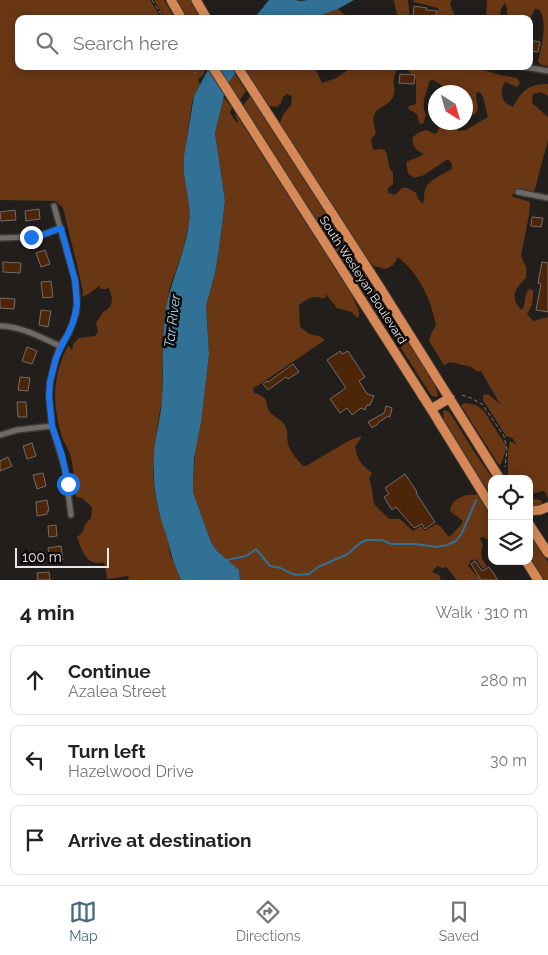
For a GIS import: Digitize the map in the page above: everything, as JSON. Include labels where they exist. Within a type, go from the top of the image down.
[{"type":"highway","points":[[171,0],[180,15]]},
{"type":"highway","points":[[196,0],[205,15]]},
{"type":"highway","name":"South Wesleyan Boulevard","points":[[215,70],[488,502]]},
{"type":"highway","name":"South Wesleyan Boulevard","points":[[239,70],[498,475]]},
{"type":"highway","points":[[431,410],[450,398]]},
{"type":"highway","points":[[533,511],[548,507]]},
{"type":"highway","points":[[533,530],[548,553]]},
{"type":"highway","points":[[528,565],[536,578]]},
{"type":"street","points":[[533,68],[548,71]]},
{"type":"street","points":[[518,192],[548,198]]},
{"type":"street","points":[[54,206],[75,280],[77,305],[73,323],[60,346],[50,382],[52,426],[65,469],[71,515]]},
{"type":"street","points":[[0,238],[31,237],[61,228]]},
{"type":"street","points":[[0,326],[27,332],[60,346]]},
{"type":"street","points":[[0,435],[17,430],[52,426]]},
{"type":"path","points":[[152,0],[161,15]]},
{"type":"path","points":[[194,70],[195,74]]},
{"type":"path","points":[[462,394],[482,404],[504,436],[507,450],[505,466]]},
{"type":"shaded area","points":[[0,0],[150,0],[159,15],[15,15],[15,70],[205,70],[198,79],[200,85],[192,102],[183,165],[189,199],[189,224],[183,250],[170,287],[165,315],[162,400],[153,472],[155,495],[168,540],[170,554],[181,580],[129,580],[128,576],[107,579],[104,562],[93,562],[83,552],[77,537],[83,532],[85,524],[91,518],[92,507],[82,498],[76,497],[71,459],[62,437],[56,413],[56,379],[68,346],[72,350],[73,344],[79,338],[95,336],[98,332],[96,323],[103,312],[111,305],[112,298],[109,288],[101,289],[99,286],[82,297],[83,292],[63,208],[56,201],[0,200]]},
{"type":"shaded area","points":[[154,0],[164,0],[173,15],[163,15]]},
{"type":"shaded area","points":[[176,0],[191,0],[199,15],[185,15]]},
{"type":"shaded area","points":[[392,0],[408,0],[410,15],[397,15],[394,1]]},
{"type":"shaded area","points":[[413,0],[452,0],[450,4],[454,15],[437,15],[438,8],[414,2]]},
{"type":"shaded area","points":[[487,0],[548,0],[548,66],[538,62],[544,29],[540,10],[535,9],[532,15],[507,15],[505,3],[501,9],[500,15],[486,15]]},
{"type":"shaded area","points":[[338,9],[345,15],[322,15]]},
{"type":"shaded area","points":[[245,70],[316,70],[322,83],[336,78],[348,70],[396,70],[394,78],[394,94],[391,100],[379,109],[374,116],[376,133],[371,140],[373,150],[385,150],[393,173],[393,184],[388,188],[388,193],[395,195],[402,188],[408,188],[416,193],[418,199],[423,204],[425,192],[430,182],[452,169],[452,164],[448,159],[424,175],[414,178],[408,173],[406,162],[424,154],[415,148],[413,137],[426,130],[436,134],[438,130],[473,130],[473,126],[488,117],[481,93],[477,92],[478,109],[473,114],[473,85],[441,85],[432,79],[428,85],[424,103],[426,115],[423,124],[419,123],[417,114],[408,109],[409,106],[416,104],[416,79],[409,70],[484,70],[517,78],[520,83],[517,87],[505,82],[502,90],[502,97],[506,103],[513,107],[527,89],[536,85],[548,84],[548,96],[541,92],[533,94],[532,103],[548,117],[548,140],[536,185],[534,191],[518,190],[511,196],[530,202],[521,256],[526,267],[526,278],[516,289],[516,301],[522,310],[527,292],[529,289],[533,290],[532,305],[527,314],[533,321],[548,317],[548,499],[543,491],[533,494],[533,475],[508,475],[510,441],[517,445],[512,438],[506,436],[483,400],[483,395],[488,394],[500,404],[481,371],[478,372],[471,367],[450,362],[444,365],[429,341],[436,325],[431,306],[418,279],[398,257],[393,265],[386,269],[374,266],[366,258],[326,194],[279,125],[283,115],[291,105],[292,96],[287,94],[277,107],[269,106]]},
{"type":"shaded area","points":[[235,74],[246,91],[239,101],[228,84]]},
{"type":"shaded area","points":[[250,96],[434,380],[438,396],[431,395],[351,276],[243,106]]},
{"type":"shaded area","points":[[223,97],[232,107],[230,113],[237,123],[236,114],[352,295],[359,313],[357,318],[352,312],[337,308],[326,294],[326,297],[312,298],[301,303],[299,305],[300,327],[309,334],[319,336],[325,340],[253,388],[254,393],[263,397],[270,411],[286,427],[289,447],[293,455],[303,466],[350,440],[362,436],[355,446],[360,461],[372,473],[369,479],[374,504],[389,519],[400,519],[413,531],[421,526],[425,531],[436,524],[449,537],[463,521],[450,511],[455,501],[471,494],[478,495],[488,512],[488,540],[484,537],[480,538],[483,545],[483,561],[487,566],[483,569],[476,559],[473,561],[472,559],[468,566],[481,580],[457,580],[446,567],[437,566],[432,572],[439,575],[441,580],[240,580],[239,570],[217,551],[211,542],[193,492],[193,480],[195,452],[209,354],[206,306],[215,273],[225,201],[215,133]]},
{"type":"shaded area","points":[[462,404],[476,405],[484,411],[506,446],[501,464],[499,465],[462,407]]},
{"type":"shaded area","points":[[446,410],[450,413],[490,475],[488,475],[488,491],[444,422],[443,411]]},
{"type":"shaded area","points":[[533,499],[541,500],[542,503],[533,509]]},
{"type":"shaded area","points":[[533,538],[548,562],[548,580],[544,580],[533,562]]},
{"type":"water","points":[[269,0],[354,0],[322,15],[257,15]]},
{"type":"water","name":"Tar River","points":[[208,70],[237,70],[225,91],[215,133],[225,201],[215,273],[206,306],[209,354],[201,422],[194,458],[193,492],[211,542],[217,551],[239,570],[240,580],[181,580],[173,561],[160,515],[154,476],[155,448],[162,399],[165,315],[187,235],[190,214],[183,165],[194,96]]},
{"type":"building","points":[[414,6],[437,11],[436,15],[413,15]]},
{"type":"building","points":[[533,41],[540,42],[538,52],[533,51]]},
{"type":"building","points":[[400,74],[415,75],[414,84],[399,83]]},
{"type":"building","points":[[39,209],[40,219],[26,221],[25,211]]},
{"type":"building","points":[[15,210],[16,220],[1,221],[0,212]]},
{"type":"building","points":[[532,217],[543,218],[541,227],[531,226]]},
{"type":"building","points":[[45,250],[50,264],[41,267],[36,253]]},
{"type":"building","points":[[3,262],[21,263],[20,273],[3,272]]},
{"type":"building","points":[[542,262],[548,263],[548,312],[536,310],[541,284],[538,283]]},
{"type":"building","points":[[51,281],[53,297],[43,298],[41,282]]},
{"type":"building","points":[[0,298],[15,299],[14,309],[0,308]]},
{"type":"building","points":[[41,310],[51,311],[48,327],[39,325]]},
{"type":"building","points":[[27,347],[37,351],[32,364],[22,361]]},
{"type":"building","points":[[340,351],[342,354],[348,351],[365,377],[359,381],[367,394],[374,396],[370,405],[367,405],[365,410],[361,408],[352,415],[347,408],[340,413],[330,399],[346,388],[327,360]]},
{"type":"building","points":[[293,364],[299,372],[288,379],[286,377],[268,390],[263,384]]},
{"type":"building","points":[[20,377],[30,378],[28,391],[18,390]]},
{"type":"building","points":[[17,402],[26,402],[27,417],[18,417]]},
{"type":"building","points":[[386,406],[392,408],[390,417],[388,416],[372,428],[368,422],[384,413]]},
{"type":"building","points":[[32,443],[36,456],[27,459],[23,446]]},
{"type":"building","points":[[8,457],[12,466],[0,471],[0,461]]},
{"type":"building","points":[[43,473],[46,486],[37,489],[33,475]]},
{"type":"building","points":[[405,474],[435,522],[425,529],[422,524],[414,528],[396,507],[392,510],[384,497],[389,494],[385,488]]},
{"type":"building","points":[[47,500],[49,511],[47,511],[47,514],[37,516],[36,502]]},
{"type":"building","points":[[56,525],[57,536],[49,537],[48,526]]},
{"type":"building","points":[[61,546],[63,560],[50,562],[48,548]]},
{"type":"building","points":[[475,561],[482,571],[489,567],[498,580],[481,580],[471,564]]},
{"type":"building","points":[[49,572],[50,580],[38,580],[37,573]]},
{"type":"waterway","points":[[227,560],[246,556],[256,549],[270,566],[281,568],[296,575],[309,574],[318,567],[348,554],[366,540],[382,540],[391,544],[415,544],[437,547],[447,545],[456,541],[462,533],[476,500]]},
{"type":"route","points":[[31,237],[61,228],[75,280],[76,313],[69,333],[60,346],[52,370],[49,396],[52,426],[62,455],[68,484]]}]
